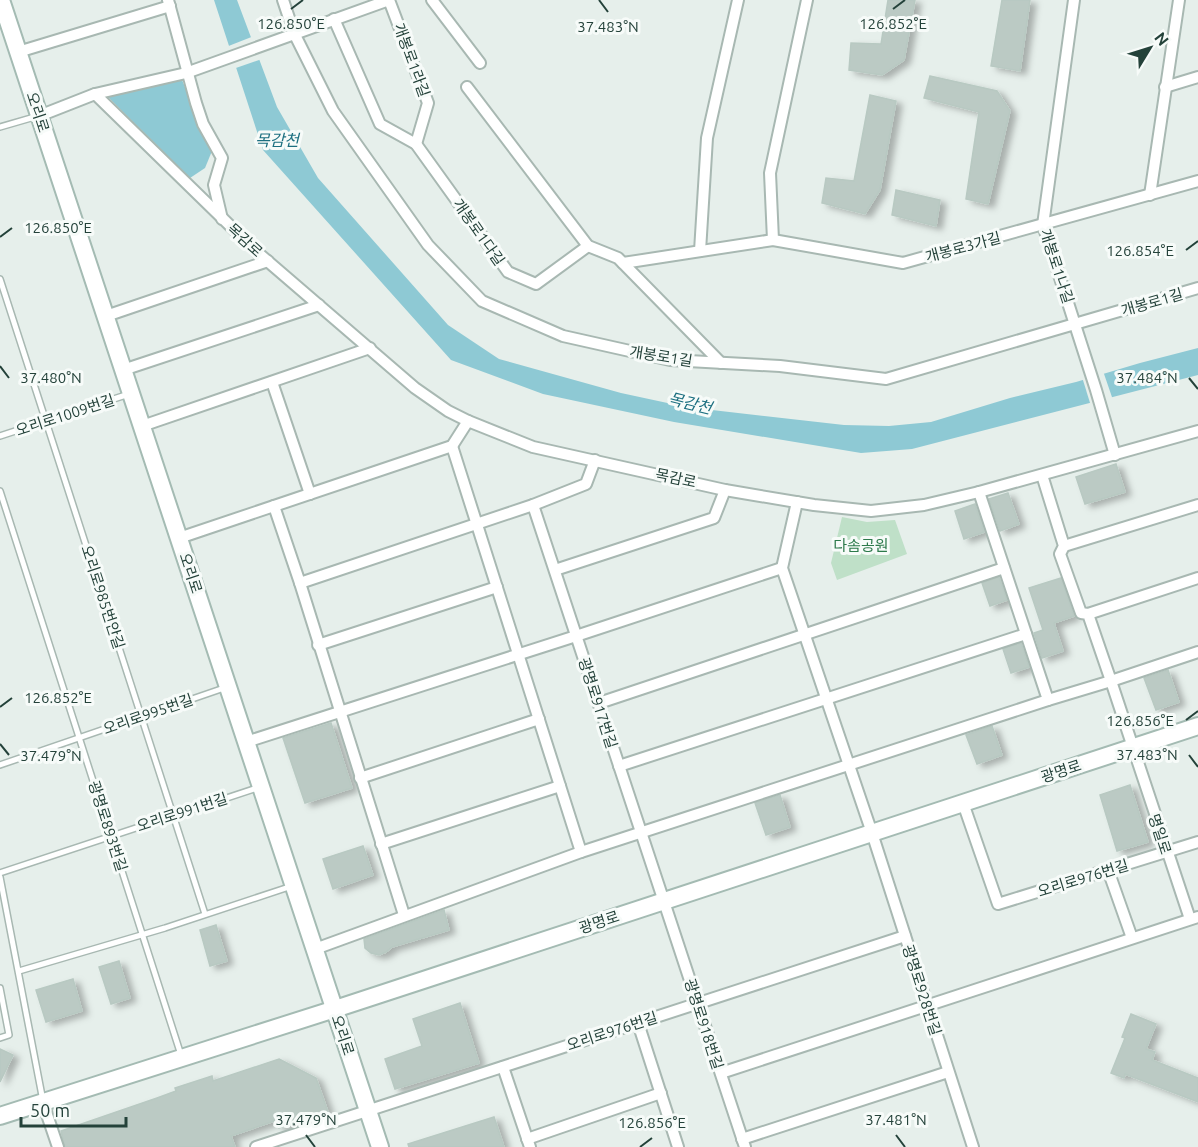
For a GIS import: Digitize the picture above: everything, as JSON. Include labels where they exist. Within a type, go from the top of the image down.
[{"type":"main road","name":"오리로","points":[[1,0],[380,1147]]},
{"type":"main road","name":"광명로","points":[[0,1116],[335,1010],[1198,726]]},
{"type":"street","name":"개봉로1길","points":[[283,0],[291,34],[333,111],[428,245],[482,301],[563,336],[670,360],[780,366],[886,380],[1198,288]]},
{"type":"street","name":"개봉로1라길","points":[[95,94],[191,71],[389,0],[428,103],[416,144]]},
{"type":"street","points":[[432,0],[480,63]]},
{"type":"street","points":[[700,251],[707,138],[738,0]]},
{"type":"street","points":[[772,240],[770,173],[807,0]]},
{"type":"street","name":"개봉로1나길","points":[[1074,0],[1042,225],[1076,323],[1115,455]]},
{"type":"street","points":[[1150,195],[1179,0]]},
{"type":"street","points":[[18,52],[169,3]]},
{"type":"street","name":"목감로","points":[[169,3],[191,71],[203,124],[222,158],[214,185],[222,219]]},
{"type":"street","points":[[334,19],[380,124],[416,144]]},
{"type":"street","points":[[1166,87],[1198,77]]},
{"type":"street","points":[[467,87],[588,246],[618,258],[721,363]]},
{"type":"street","points":[[39,116],[95,94]]},
{"type":"street","name":"목감로","points":[[95,94],[222,219],[415,388],[448,411],[533,447],[725,490],[871,511],[924,505],[979,492],[1198,431]]},
{"type":"street","name":"개봉로1다길","points":[[416,144],[508,272],[536,284],[588,246]]},
{"type":"street","name":"개봉로3가길","points":[[623,263],[772,240],[903,263],[1198,182]]},
{"type":"street","points":[[106,316],[268,261]]},
{"type":"street","points":[[123,370],[319,304]]},
{"type":"street","points":[[142,426],[370,348]]},
{"type":"street","points":[[272,382],[309,494]]},
{"type":"street","points":[[179,538],[452,446],[468,421]]},
{"type":"street","points":[[452,446],[581,852]]},
{"type":"street","points":[[300,583],[533,505],[586,484],[595,460]]},
{"type":"street","points":[[1042,475],[1064,546],[1198,505]]},
{"type":"street","points":[[555,570],[714,518],[725,490]]},
{"type":"street","points":[[979,492],[1048,700]]},
{"type":"street","points":[[246,741],[782,568],[797,502]]},
{"type":"street","name":"광명로917번길","points":[[533,505],[664,901]]},
{"type":"street","points":[[274,506],[404,915]]},
{"type":"street","name":"명일로","points":[[1064,546],[1060,554],[1081,613],[1088,614],[1166,852],[1194,918]]},
{"type":"street","name":"광명로928번길","points":[[782,568],[872,833],[972,1147]]},
{"type":"street","points":[[598,703],[1004,568]]},
{"type":"street","points":[[1088,614],[1198,578]]},
{"type":"street","points":[[318,645],[497,587]]},
{"type":"street","points":[[619,766],[1026,634]]},
{"type":"street","points":[[315,949],[581,852],[1198,652]]},
{"type":"street","points":[[360,778],[539,718]]},
{"type":"street","points":[[381,844],[560,786]]},
{"type":"street","name":"오리로976번길","points":[[963,803],[998,904],[1198,842]]},
{"type":"street","points":[[1108,870],[1132,938]]},
{"type":"street","name":"광명로918번길","points":[[664,901],[743,1143]]},
{"type":"street","points":[[721,1073],[1194,918]]},
{"type":"street","name":"오리로976번길","points":[[256,1147],[278,1144],[368,1110],[905,936]]},
{"type":"street","points":[[638,1023],[678,1147]]},
{"type":"street","points":[[503,1067],[528,1143],[661,1093]]},
{"type":"street","points":[[743,1143],[759,1134],[948,1072]]},
{"type":"street","points":[[43,1103],[58,1147]]},
{"type":"lane","points":[[0,127],[39,116]]},
{"type":"lane","name":"오리로985번안길","points":[[0,279],[205,914]]},
{"type":"lane","name":"오리로1009번길","points":[[0,436],[131,393]]},
{"type":"lane","name":"광명로893번길","points":[[0,491],[182,1058]]},
{"type":"lane","name":"오리로995번길","points":[[0,765],[228,687]]},
{"type":"lane","name":"오리로991번길","points":[[0,875],[111,835],[261,787]]},
{"type":"lane","points":[[0,875],[43,1103]]},
{"type":"lane","points":[[19,971],[294,886]]},
{"type":"lane","points":[[0,988],[9,1035],[0,1038]]},
{"type":"green space","name":"다솜공원","points":[[842,517],[867,522],[895,520],[907,554],[837,580],[831,563]]},
{"type":"water","name":"목감천","points":[[214,0],[237,0],[277,107],[318,178],[448,325],[499,359],[621,393],[686,407],[844,425],[889,426],[931,422],[1010,398],[1198,348],[1198,375],[912,449],[861,453],[674,422],[543,394],[451,360],[263,150]]},
{"type":"water","points":[[182,80],[212,151],[205,168],[190,178],[107,96],[162,81]]},
{"type":"pier","points":[[254,36],[262,59],[233,69],[226,47]]},
{"type":"pier","points":[[1103,371],[1113,400],[1091,406],[1082,377]]},
{"type":"building","points":[[888,0],[915,0],[904,60],[882,75],[849,70],[851,43],[881,44]]},
{"type":"building","points":[[1002,0],[1030,0],[1020,71],[991,66]]},
{"type":"building","points":[[930,76],[997,91],[1010,111],[988,204],[966,199],[979,112],[924,98]]},
{"type":"building","points":[[870,95],[896,101],[880,190],[865,214],[822,203],[826,178],[854,181]]},
{"type":"building","points":[[896,190],[940,200],[936,226],[892,215]]},
{"type":"building","points":[[1116,464],[1125,492],[1085,504],[1076,477]]},
{"type":"building","points":[[1008,493],[1019,524],[1000,531],[989,499]]},
{"type":"building","points":[[975,504],[984,532],[964,539],[955,511]]},
{"type":"building","points":[[999,577],[1007,600],[990,606],[982,583]]},
{"type":"building","points":[[1061,578],[1074,616],[1054,623],[1063,651],[1042,658],[1034,633],[1043,630],[1029,588]]},
{"type":"building","points":[[1021,643],[1029,667],[1011,673],[1003,649]]},
{"type":"building","points":[[1168,670],[1179,702],[1156,710],[1144,678]]},
{"type":"building","points":[[331,723],[352,788],[305,803],[283,738]]},
{"type":"building","points":[[992,726],[1002,755],[977,764],[966,735]]},
{"type":"building","points":[[1130,785],[1148,842],[1117,851],[1100,795]]},
{"type":"building","points":[[780,795],[790,827],[766,835],[755,803]]},
{"type":"building","points":[[363,846],[373,875],[333,889],[323,859]]},
{"type":"building","points":[[444,910],[449,930],[392,947],[379,955],[365,948],[364,939]]},
{"type":"building","points":[[216,925],[227,961],[210,966],[200,930]]},
{"type":"building","points":[[119,961],[130,998],[111,1004],[99,967]]},
{"type":"building","points":[[73,979],[82,1011],[46,1022],[36,990]]},
{"type":"building","points":[[460,1003],[479,1063],[395,1089],[385,1059],[422,1046],[413,1019]]},
{"type":"building","points":[[1131,1014],[1156,1024],[1146,1049],[1155,1052],[1152,1060],[1198,1078],[1198,1102],[1125,1074],[1124,1078],[1111,1073],[1125,1038],[1122,1037]]},
{"type":"building","points":[[0,1049],[13,1055],[0,1082]]},
{"type":"building","points":[[279,1059],[316,1078],[328,1112],[279,1128],[277,1120],[231,1136],[235,1147],[65,1147],[61,1131],[176,1091],[175,1088],[212,1076],[213,1081]]},
{"type":"building","points":[[494,1117],[504,1147],[409,1147],[408,1144]]}]
